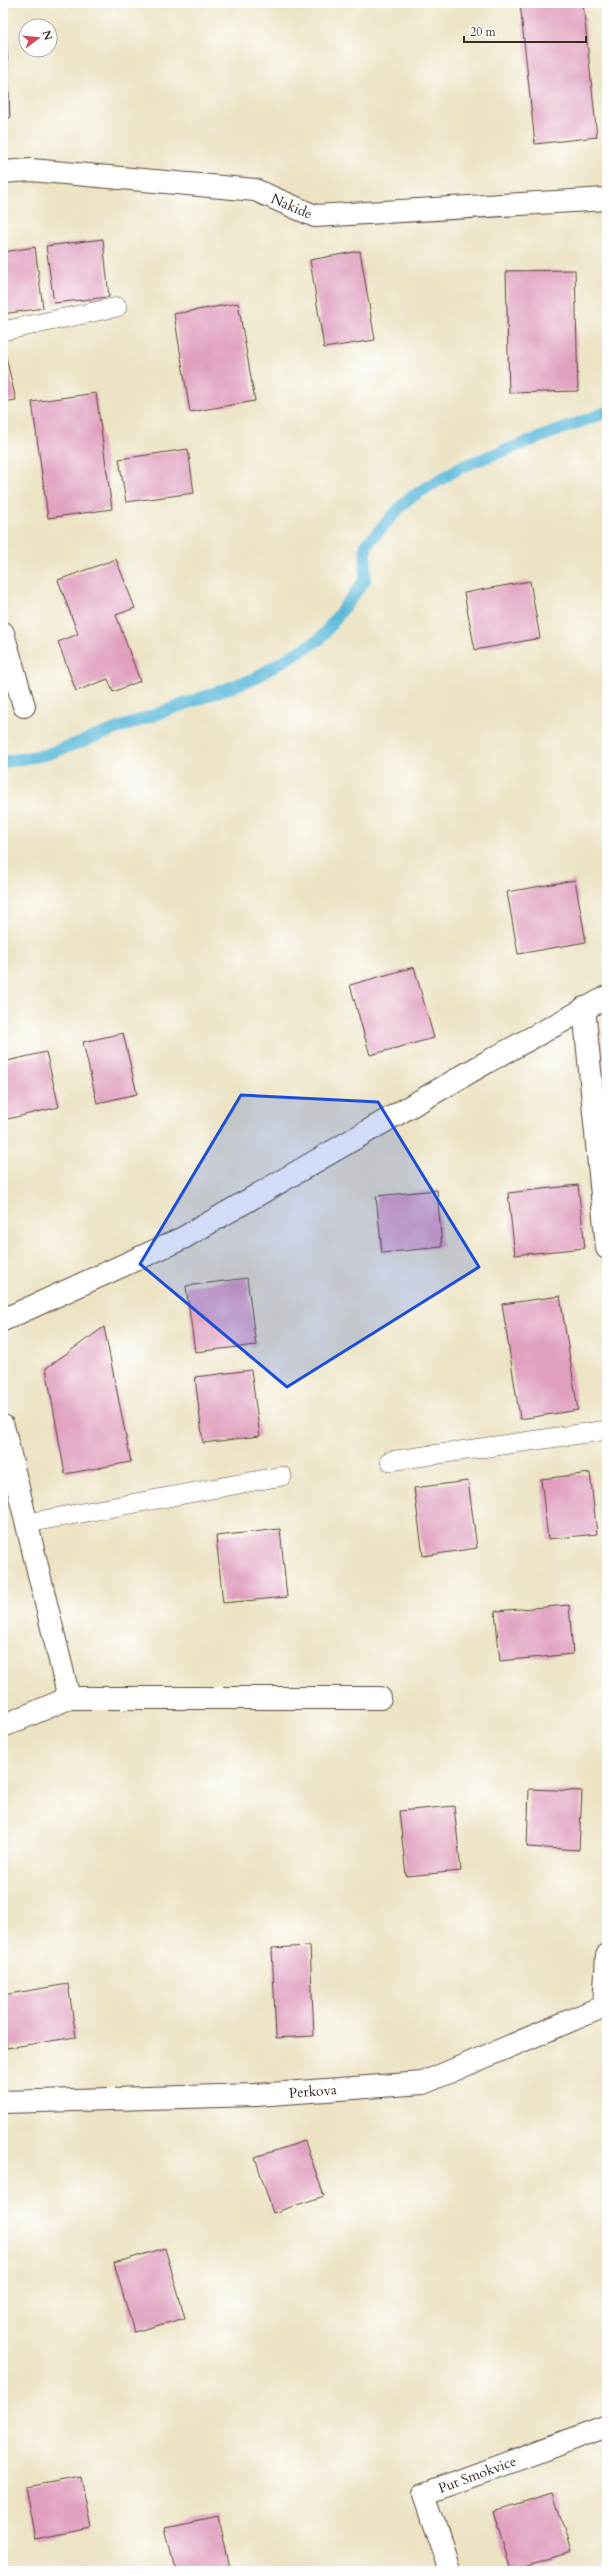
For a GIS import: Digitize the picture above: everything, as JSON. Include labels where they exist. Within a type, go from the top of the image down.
[{"type":"street","name":"Nakide","points":[[3,172],[31,170],[255,190],[315,216],[607,199]]},
{"type":"street","points":[[3,633],[24,706]]},
{"type":"street","points":[[3,1320],[183,1238],[584,1008],[607,997]]},
{"type":"street","points":[[584,1008],[607,1248]]},
{"type":"street","points":[[3,1426],[69,1698]]},
{"type":"street","points":[[3,1726],[69,1698],[380,1698]]},
{"type":"street","points":[[605,2006],[607,1955]]},
{"type":"street","name":"Perkova","points":[[3,2102],[256,2095],[423,2082],[605,2006]]},
{"type":"street","name":"Put Smokvice","points":[[450,2571],[424,2494],[607,2426]]},
{"type":"lane","points":[[3,331],[117,307]]},
{"type":"lane","points":[[390,1461],[607,1430]]},
{"type":"lane","points":[[27,1523],[282,1476]]},
{"type":"highlighted area","points":[[241,1095],[378,1102],[479,1267],[287,1387],[140,1264]]},
{"type":"building","points":[[3,3],[5,3],[10,118],[3,118]]},
{"type":"building","points":[[520,3],[583,3],[597,137],[535,144]]},
{"type":"building","points":[[103,239],[109,297],[54,303],[46,246]]},
{"type":"building","points":[[35,247],[43,308],[3,314],[3,252]]},
{"type":"building","points":[[360,251],[375,340],[324,348],[310,260]]},
{"type":"building","points":[[575,270],[578,391],[509,393],[506,271]]},
{"type":"building","points":[[238,303],[255,401],[190,412],[174,314]]},
{"type":"building","points":[[6,357],[16,400],[3,402],[3,358]]},
{"type":"building","points":[[96,393],[112,509],[48,518],[32,402]]},
{"type":"building","points":[[188,449],[194,493],[126,502],[119,459]]},
{"type":"building","points":[[116,559],[135,608],[116,615],[140,681],[113,692],[108,679],[76,691],[58,642],[78,634],[58,580]]},
{"type":"building","points":[[530,581],[540,638],[475,650],[464,593]]},
{"type":"building","points":[[575,880],[586,942],[518,954],[507,892]]},
{"type":"building","points":[[414,967],[434,1038],[370,1055],[350,985]]},
{"type":"building","points":[[123,1033],[137,1094],[97,1103],[83,1042]]},
{"type":"building","points":[[46,1052],[59,1107],[3,1120],[3,1062]]},
{"type":"building","points":[[578,1185],[585,1248],[515,1255],[508,1193]]},
{"type":"building","points":[[437,1190],[442,1247],[382,1253],[376,1196]]},
{"type":"building","points":[[247,1278],[256,1345],[195,1352],[186,1286]]},
{"type":"building","points":[[560,1296],[578,1410],[520,1419],[502,1304]]},
{"type":"building","points":[[104,1327],[131,1462],[65,1474],[46,1368]]},
{"type":"building","points":[[251,1370],[260,1436],[203,1443],[195,1377]]},
{"type":"building","points":[[590,1473],[597,1534],[548,1539],[541,1479]]},
{"type":"building","points":[[468,1481],[477,1548],[423,1556],[414,1488]]},
{"type":"building","points":[[280,1529],[287,1597],[223,1603],[216,1536]]},
{"type":"building","points":[[569,1605],[573,1654],[500,1661],[495,1611]]},
{"type":"building","points":[[529,1789],[582,1791],[579,1850],[527,1847]]},
{"type":"building","points":[[454,1806],[461,1871],[406,1876],[399,1811]]},
{"type":"building","points":[[310,1946],[314,2036],[276,2038],[272,1948]]},
{"type":"building","points":[[68,1984],[76,2037],[7,2048],[3,2025],[3,1995]]},
{"type":"building","points":[[305,2141],[324,2196],[273,2213],[255,2157]]},
{"type":"building","points":[[165,2248],[185,2318],[134,2332],[114,2263]]},
{"type":"building","points":[[81,2477],[91,2528],[35,2539],[25,2487]]},
{"type":"building","points":[[553,2493],[571,2552],[511,2570],[493,2511]]},
{"type":"building","points":[[218,2516],[229,2569],[175,2571],[165,2527]]},
{"type":"waterway","points":[[3,762],[45,755],[253,679],[320,639],[365,580],[366,545],[408,499],[461,467],[607,412]]}]
